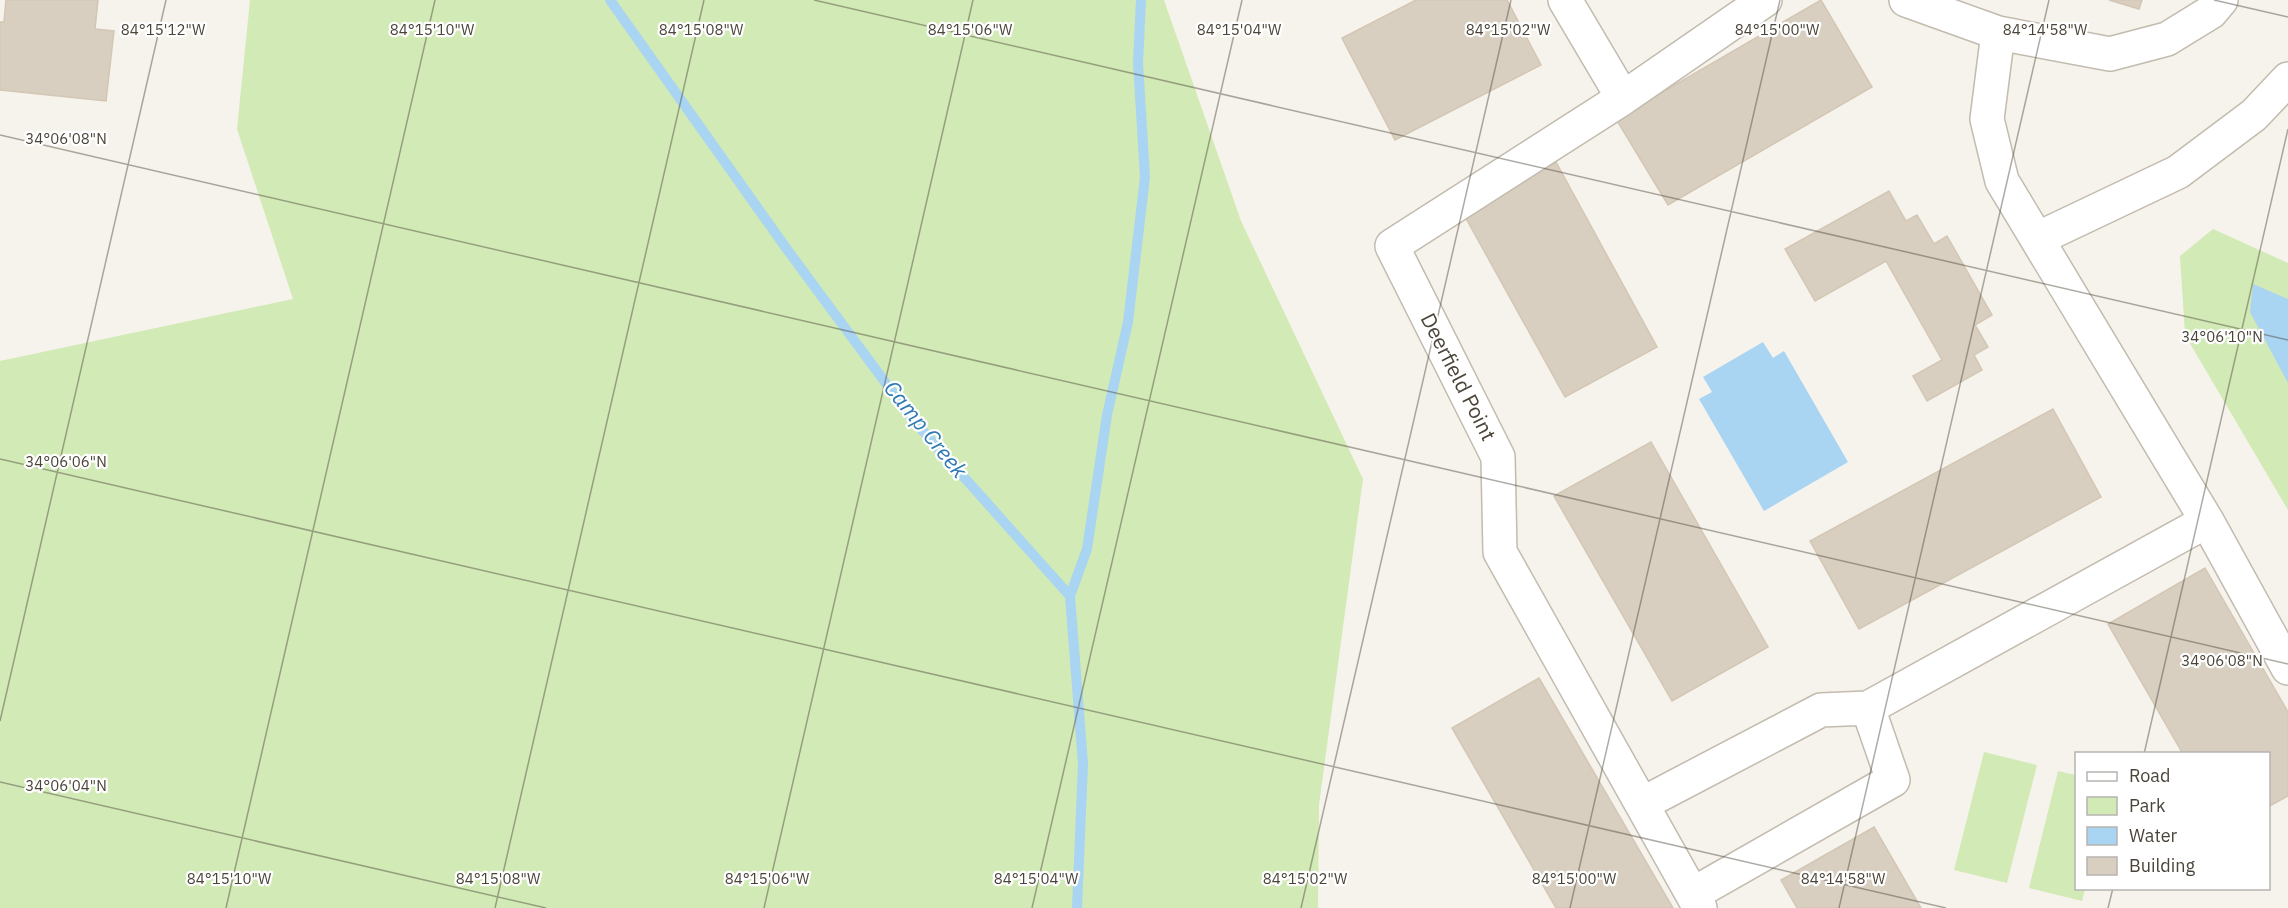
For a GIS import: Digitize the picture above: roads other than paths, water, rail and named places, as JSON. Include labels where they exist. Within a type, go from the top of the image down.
[{"type":"street","points":[[1565,0],[1623,98]]},
{"type":"street","name":"Deerfield Point","points":[[1696,901],[1500,552],[1498,457],[1392,246],[1623,98],[1766,0]]},
{"type":"street","points":[[1906,0],[1998,33],[2110,54],[2167,39],[2211,12],[2221,0]]},
{"type":"street","points":[[1998,33],[1987,119],[2002,181],[2207,520],[2288,668]]},
{"type":"street","points":[[2038,238],[2178,172],[2254,115],[2288,79]]},
{"type":"street","points":[[1642,804],[1821,710],[1868,708],[2207,520]]},
{"type":"street","points":[[1696,901],[1893,780],[1868,708]]},
{"type":"water","points":[[2253,284],[2288,299],[2288,383],[2250,312]]},
{"type":"water","points":[[1763,342],[1773,358],[1784,351],[1848,462],[1764,511],[1699,399],[1712,392],[1703,377]]},
{"type":"waterway","name":"Camp Creek","points":[[610,0],[786,248],[913,420],[1070,596],[1083,764],[1077,908]]},
{"type":"waterway","points":[[1070,596],[1087,549],[1107,415],[1128,322],[1145,177],[1138,63],[1141,0]]}]
